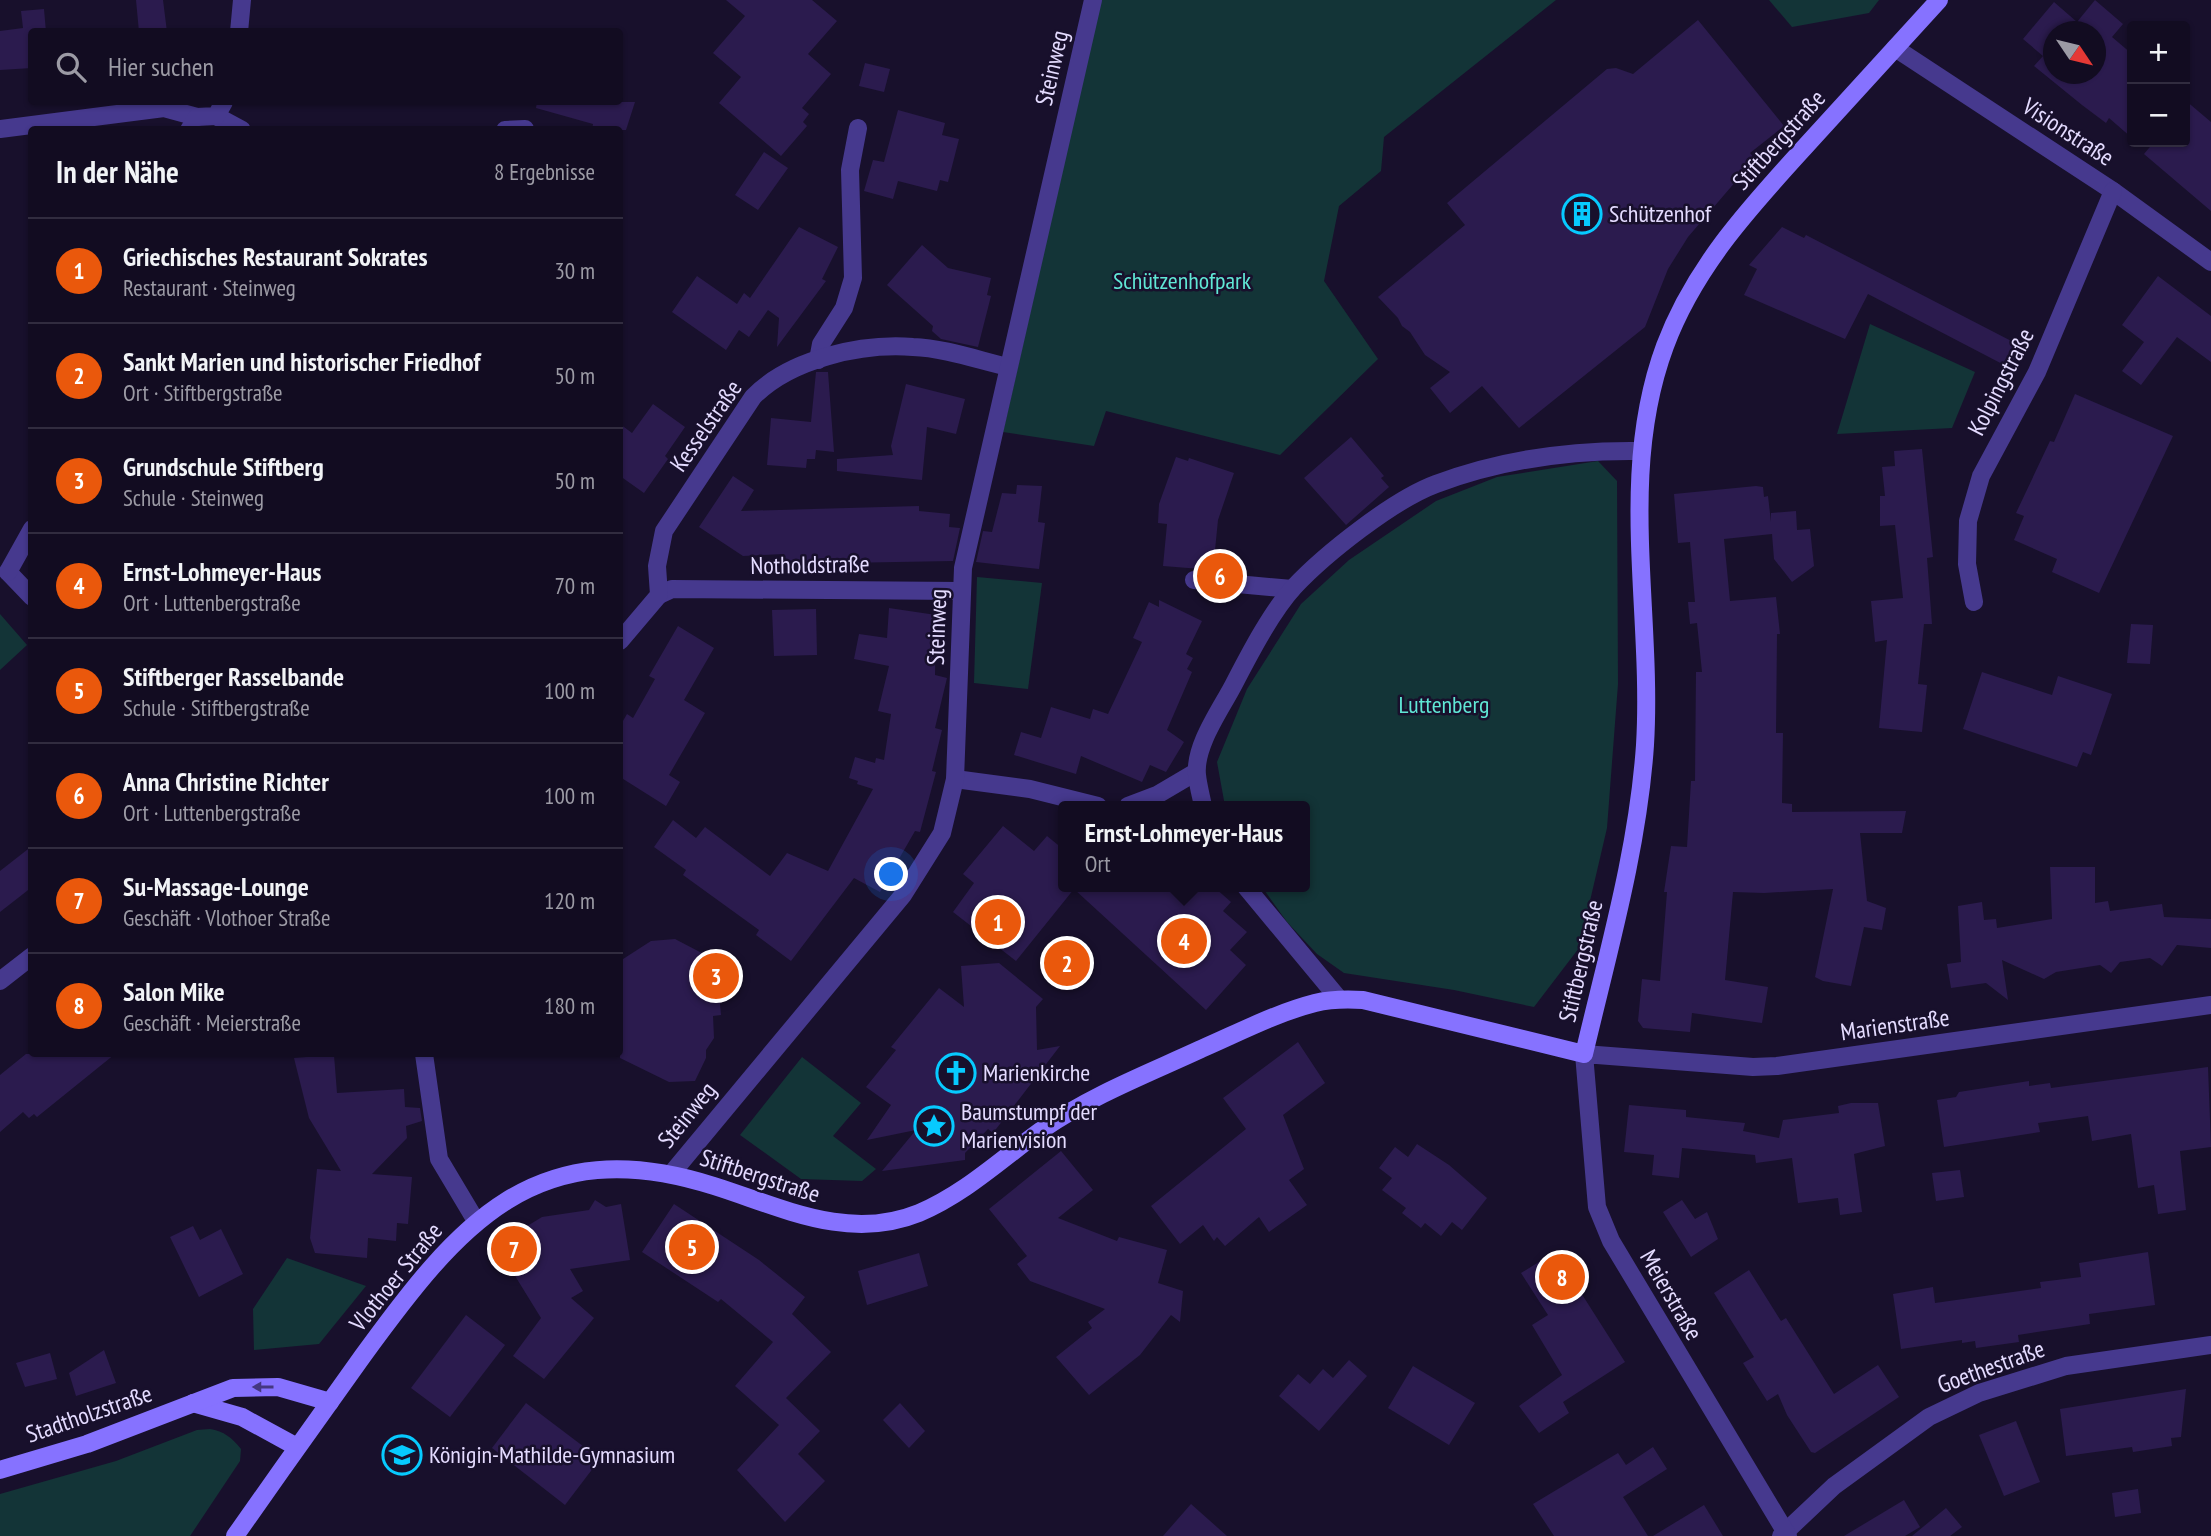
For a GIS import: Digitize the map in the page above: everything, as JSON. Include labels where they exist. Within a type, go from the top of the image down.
[{"type":"street","points":[[239,28],[242,0]]},
{"type":"street","name":"Steinweg","points":[[672,1173],[903,895],[942,833],[955,779],[963,568],[1093,0]]},
{"type":"street","name":"Stiftbergstraße","points":[[672,1173],[803,1218],[839,1224],[908,1217],[964,1190],[1043,1129],[1125,1082],[1314,1003],[1339,999],[1363,1000],[1584,1054],[1622,895],[1645,747],[1648,666],[1638,485],[1646,410],[1665,346],[1705,266],[1731,230],[1939,0]]},
{"type":"street","name":"Visionstraße","points":[[1895,48],[2113,191],[2211,262]]},
{"type":"street","points":[[0,129],[164,108],[193,123],[220,109],[239,126]]},
{"type":"street","points":[[818,360],[821,344],[844,308],[853,278],[850,170],[858,128]]},
{"type":"street","name":"Kolpingstraße","points":[[1974,602],[1967,564],[1968,521],[1981,476],[2037,372],[2113,191]]},
{"type":"street","name":"Kesselstraße","points":[[659,595],[657,566],[664,531],[753,397],[764,386],[818,360],[859,350],[914,346],[1008,367]]},
{"type":"street","points":[[1202,801],[1196,772],[1203,745],[1244,665],[1292,589],[1364,528],[1434,485],[1525,460],[1606,450],[1640,451]]},
{"type":"street","points":[[28,536],[8,572],[28,593]]},
{"type":"street","points":[[1194,580],[1292,589]]},
{"type":"street","name":"Notholdstraße","points":[[659,595],[672,589],[962,591]]},
{"type":"street","points":[[623,637],[659,595]]},
{"type":"street","points":[[1141,801],[1196,772]]},
{"type":"street","points":[[955,779],[1030,789],[1078,801]]},
{"type":"street","points":[[1250,892],[1339,999]]},
{"type":"street","points":[[0,981],[28,960]]},
{"type":"street","name":"Marienstraße","points":[[1584,1054],[1753,1067],[1777,1066],[2211,1005]]},
{"type":"street","name":"Meierstraße","points":[[1584,1054],[1597,1207],[1611,1241],[1784,1534]]},
{"type":"street","points":[[424,1057],[439,1159],[476,1221]]},
{"type":"street","name":"Vlothoer Straße","points":[[235,1536],[414,1285],[476,1221],[508,1199],[542,1183],[580,1173],[622,1167],[672,1173]]},
{"type":"street","name":"Goethestraße","points":[[1784,1534],[1834,1486],[1930,1417],[1979,1393],[2066,1366],[2211,1345]]},
{"type":"street","name":"Stadtholzstraße","points":[[0,1471],[87,1444],[233,1388],[278,1387],[330,1402]]},
{"type":"street","points":[[193,1403],[242,1417],[297,1447]]},
{"type":"green space","name":"Schützenhofpark","points":[[1101,0],[1556,0],[1384,137],[1381,171],[1339,206],[1324,281],[1378,359],[1280,455],[1106,411],[1094,446],[1003,432]]},
{"type":"green space","points":[[1769,0],[1879,0],[1869,13],[1792,27]]},
{"type":"green space","points":[[1870,324],[1975,372],[1952,428],[1837,434]]},
{"type":"green space","name":"Luttenberg","points":[[1598,461],[1617,481],[1618,684],[1607,828],[1579,948],[1534,1007],[1454,990],[1344,973],[1317,954],[1287,922],[1266,892],[1310,892],[1310,801],[1224,801],[1217,762],[1247,689],[1301,604],[1349,560],[1436,501],[1497,477]]},
{"type":"green space","points":[[977,577],[1042,583],[1028,689],[974,683]]},
{"type":"green space","points":[[0,614],[27,645],[0,670]]},
{"type":"green space","points":[[802,1057],[861,1103],[833,1136],[876,1169],[862,1181],[801,1179],[740,1135]]},
{"type":"green space","points":[[287,1258],[366,1286],[319,1344],[254,1350],[253,1309]]},
{"type":"green space","points":[[210,1429],[224,1433],[238,1445],[241,1449],[240,1461],[190,1536],[0,1536],[0,1494],[116,1461],[197,1430]]},
{"type":"building","points":[[136,0],[163,0],[166,28],[139,28]]},
{"type":"building","points":[[726,0],[812,0],[837,21],[808,54],[831,74],[802,108],[809,114],[803,122],[807,126],[781,156],[719,103],[741,77],[713,53],[745,16]]},
{"type":"building","points":[[2095,0],[2123,24],[2112,37],[2127,50],[2127,134],[2109,118],[2106,123],[2056,84],[2106,84],[2106,21],[2078,21]]},
{"type":"building","points":[[2054,2],[2076,21],[2043,21],[2043,56],[2023,39]]},
{"type":"building","points":[[44,9],[46,28],[28,28],[28,68],[0,70],[0,31],[23,28],[21,11]]},
{"type":"building","name":"Schützenhof","points":[[1698,20],[1784,126],[1750,153],[1755,159],[1688,237],[1668,269],[1645,327],[1519,428],[1482,386],[1450,413],[1430,388],[1450,372],[1425,355],[1410,332],[1378,297],[1465,225],[1447,203],[1607,69],[1616,68],[1633,74]]},
{"type":"building","points":[[2043,56],[2043,73],[2034,66]]},
{"type":"building","points":[[865,63],[890,69],[884,92],[859,86]]},
{"type":"building","points":[[623,102],[635,102],[626,130],[623,130],[623,126],[593,126],[536,108],[536,105],[623,105]]},
{"type":"building","points":[[2190,104],[2211,122],[2211,211],[2144,154],[2150,147],[2190,147]]},
{"type":"building","points":[[898,110],[945,123],[942,135],[959,139],[948,182],[940,180],[937,191],[898,181],[893,199],[864,191],[873,160],[884,162]]},
{"type":"building","points":[[764,152],[788,168],[758,210],[735,195]]},
{"type":"building","points":[[799,227],[838,247],[822,279],[826,281],[777,347],[779,318],[768,310],[749,337],[739,330],[726,350],[672,312],[697,276],[737,304],[744,293],[750,298]]},
{"type":"building","points":[[1782,227],[1804,238],[1806,235],[2021,346],[2010,368],[1868,294],[1845,339],[1744,295],[1757,269],[1749,265]]},
{"type":"building","points":[[922,245],[948,268],[991,278],[987,295],[991,296],[978,347],[941,339],[932,331],[933,326],[887,285]]},
{"type":"building","points":[[2158,276],[2211,316],[2211,362],[2177,337],[2141,385],[2122,371],[2144,342],[2122,325]]},
{"type":"building","points":[[816,372],[828,372],[834,452],[816,450],[815,459],[807,459],[806,468],[767,465],[771,418],[811,422]]},
{"type":"building","points":[[906,384],[965,399],[956,434],[927,427],[922,480],[837,471],[837,459],[893,455],[891,446]]},
{"type":"building","points":[[2075,394],[2173,436],[2099,593],[2052,572],[2057,559],[2014,540],[2024,516],[2016,513],[2050,441],[2054,442]]},
{"type":"building","points":[[653,404],[685,427],[665,456],[668,459],[644,493],[623,478],[623,426],[632,433]]},
{"type":"building","points":[[1351,437],[1384,476],[1381,478],[1389,487],[1346,525],[1304,478]]},
{"type":"building","points":[[1922,449],[1933,557],[1927,558],[1932,624],[1924,624],[1918,684],[1927,685],[1922,732],[1879,728],[1887,640],[1875,642],[1871,601],[1903,598],[1895,525],[1880,526],[1880,496],[1885,496],[1882,467],[1895,466],[1894,451]]},
{"type":"building","points":[[1176,457],[1188,461],[1189,458],[1234,473],[1218,520],[1213,570],[1163,566],[1167,524],[1158,523],[1159,504]]},
{"type":"building","points":[[733,476],[754,490],[741,511],[919,506],[919,511],[950,514],[949,527],[960,528],[953,561],[785,564],[784,554],[743,556],[699,527]]},
{"type":"building","points":[[1017,485],[1042,486],[1038,522],[1045,523],[1039,569],[976,562],[983,531],[992,532],[1002,493],[1016,494]]},
{"type":"building","points":[[1763,487],[1764,497],[1768,496],[1771,522],[1771,513],[1796,511],[1797,530],[1810,529],[1814,566],[1792,582],[1774,559],[1772,534],[1724,539],[1730,601],[1776,597],[1780,634],[1777,634],[1776,733],[1783,733],[1782,803],[1792,804],[1792,812],[1906,811],[1902,833],[1860,833],[1867,901],[1886,908],[1882,930],[1864,927],[1851,986],[1823,981],[1815,977],[1833,889],[1733,892],[1725,980],[1768,987],[1762,1023],[1692,1013],[1690,1032],[1643,1028],[1638,1021],[1642,979],[1660,981],[1667,892],[1664,892],[1671,846],[1687,847],[1691,781],[1695,781],[1696,672],[1702,672],[1697,623],[1690,624],[1688,602],[1695,602],[1690,542],[1678,543],[1674,494]]},
{"type":"building","points":[[1159,600],[1202,621],[1186,654],[1193,658],[1187,669],[1192,672],[1167,730],[1184,742],[1166,772],[1150,765],[1142,782],[1081,756],[1076,774],[1014,755],[1021,732],[1041,738],[1051,707],[1090,719],[1093,709],[1108,714],[1142,642],[1133,638],[1149,602],[1159,607]]},
{"type":"building","points":[[889,608],[936,615],[935,675],[947,678],[935,728],[942,730],[932,771],[936,772],[920,832],[915,831],[880,892],[854,878],[791,961],[756,935],[759,930],[683,875],[686,870],[654,847],[673,820],[696,838],[705,827],[770,876],[787,853],[828,871],[873,789],[857,784],[858,781],[849,778],[855,757],[875,763],[876,758],[884,760],[891,714],[878,711],[889,666],[854,659],[859,634],[887,638]]},
{"type":"building","points":[[816,609],[817,655],[774,656],[772,610]]},
{"type":"building","points":[[2131,624],[2153,625],[2150,664],[2127,663]]},
{"type":"building","points":[[678,626],[714,648],[684,700],[705,713],[669,775],[680,782],[666,806],[623,779],[623,721],[627,714],[633,718],[655,679],[649,676]]},
{"type":"building","points":[[1982,672],[2052,695],[2058,676],[2112,694],[2091,755],[2083,752],[2077,767],[1963,729]]},
{"type":"building","points":[[1003,826],[1034,851],[1047,836],[1058,845],[1058,892],[1072,892],[1016,961],[953,912],[974,883],[963,874]]},
{"type":"building","points":[[28,849],[28,890],[0,912],[0,871]]},
{"type":"building","points":[[2050,867],[2095,867],[2095,903],[2108,901],[2110,911],[2162,904],[2164,917],[2211,919],[2211,948],[2177,945],[2162,966],[2150,958],[2120,962],[2111,973],[2100,965],[2056,972],[2044,979],[2002,960],[2008,1000],[1986,983],[1951,988],[1947,964],[1961,962],[1958,906],[1982,902],[1984,920],[1996,919],[1997,928],[2052,919]]},
{"type":"building","points":[[1077,892],[1220,892],[1231,902],[1223,911],[1247,932],[1230,950],[1246,965],[1206,1010]]},
{"type":"building","points":[[675,939],[719,962],[726,972],[727,992],[720,1004],[721,1015],[713,1016],[714,1038],[706,1050],[706,1058],[695,1081],[669,1082],[620,1058],[623,1057],[623,959],[651,941]]},
{"type":"building","name":"Marienkirche","points":[[999,963],[1043,999],[1036,1007],[1037,1050],[1060,1046],[993,1133],[988,1129],[965,1153],[965,1160],[882,1171],[916,1130],[867,1140],[891,1105],[866,1087],[896,1050],[891,1047],[939,988],[964,1007],[961,966]]},
{"type":"building","points":[[1298,1042],[1325,1083],[1283,1115],[1304,1169],[1289,1180],[1307,1205],[1269,1232],[1259,1217],[1225,1246],[1217,1237],[1214,1241],[1203,1225],[1180,1244],[1151,1206],[1246,1129],[1223,1098]]},
{"type":"building","points":[[26,1054],[28,1057],[111,1057],[37,1117],[34,1114],[29,1118],[23,1112],[0,1132],[0,1075]]},
{"type":"building","points":[[334,1057],[337,1093],[404,1089],[405,1107],[420,1108],[422,1121],[406,1126],[407,1138],[372,1174],[412,1177],[408,1224],[397,1223],[396,1241],[368,1238],[367,1258],[315,1253],[310,1238],[317,1169],[341,1171],[309,1118],[294,1058]]},
{"type":"building","points":[[2208,1067],[2211,1147],[2180,1151],[2186,1210],[2158,1214],[2154,1185],[2138,1188],[2131,1134],[2092,1141],[2088,1116],[2038,1123],[2040,1132],[1944,1147],[1937,1100],[1956,1097],[1959,1092],[2029,1081],[2029,1086],[2050,1083],[2051,1088]]},
{"type":"building","points":[[1878,1103],[1885,1146],[1854,1154],[1862,1212],[1840,1215],[1838,1198],[1798,1203],[1792,1158],[1756,1163],[1755,1155],[1682,1148],[1679,1178],[1652,1175],[1654,1155],[1624,1152],[1629,1105],[1686,1110],[1686,1117],[1745,1123],[1743,1131],[1779,1138],[1783,1120],[1839,1113],[1838,1106]]},
{"type":"building","points":[[1417,1144],[1449,1165],[1487,1198],[1462,1230],[1452,1222],[1441,1236],[1425,1223],[1421,1228],[1402,1213],[1406,1208],[1382,1190],[1392,1178],[1379,1168],[1395,1147],[1408,1157]]},
{"type":"building","points":[[1061,1151],[1093,1190],[1058,1218],[1117,1241],[1119,1237],[1167,1250],[1158,1283],[1183,1291],[1180,1322],[1171,1315],[1140,1355],[1089,1395],[1056,1357],[1092,1328],[1088,1322],[1105,1309],[1030,1281],[1017,1264],[1027,1256],[989,1209]]},
{"type":"building","points":[[1960,1170],[1964,1197],[1936,1201],[1932,1173]]},
{"type":"building","points":[[595,1200],[606,1207],[621,1204],[630,1260],[570,1269],[583,1291],[571,1298],[594,1318],[544,1379],[513,1356],[541,1318],[496,1245],[542,1217],[589,1210]]},
{"type":"building","points":[[1682,1200],[1695,1219],[1707,1212],[1718,1239],[1691,1257],[1663,1212]]},
{"type":"building","points":[[674,1204],[759,1260],[805,1297],[792,1314],[831,1352],[786,1398],[820,1431],[798,1454],[825,1481],[785,1522],[737,1470],[779,1425],[735,1386],[773,1342],[721,1299],[718,1302],[642,1252]]},
{"type":"building","points":[[193,1226],[200,1240],[221,1229],[243,1274],[199,1297],[170,1237]]},
{"type":"building","points":[[1555,1252],[1625,1362],[1563,1402],[1569,1413],[1539,1433],[1519,1406],[1562,1375],[1532,1325],[1548,1315],[1521,1273]]},
{"type":"building","points":[[2148,1252],[2155,1305],[2089,1314],[2090,1324],[2018,1335],[2019,1342],[1976,1348],[1975,1341],[1962,1343],[1962,1340],[1901,1349],[1893,1294],[1933,1287],[1935,1303],[2041,1288],[2040,1282],[2081,1277],[2079,1263]]},
{"type":"building","points":[[919,1253],[928,1286],[867,1305],[858,1271]]},
{"type":"building","points":[[1749,1270],[1781,1321],[1786,1318],[1834,1394],[1878,1365],[1899,1397],[1815,1453],[1811,1452],[1787,1415],[1778,1394],[1767,1401],[1743,1363],[1754,1357],[1714,1293]]},
{"type":"building","points":[[466,1315],[505,1345],[450,1417],[411,1388]]},
{"type":"building","points":[[104,1350],[116,1383],[76,1396],[69,1373]]},
{"type":"building","points":[[50,1353],[57,1379],[25,1387],[16,1363]]},
{"type":"building","points":[[1349,1360],[1367,1376],[1319,1431],[1279,1396],[1298,1374],[1310,1384],[1323,1369],[1333,1378]]},
{"type":"building","points":[[1413,1366],[1475,1403],[1449,1445],[1388,1408]]},
{"type":"building","points":[[2186,1389],[2181,1437],[2171,1438],[2172,1446],[2133,1452],[2132,1447],[2066,1456],[2060,1409]]},
{"type":"building","points":[[526,1403],[600,1459],[565,1505],[492,1448]]},
{"type":"building","points":[[900,1403],[925,1431],[909,1448],[883,1420]]},
{"type":"building","points":[[2016,1421],[2040,1482],[2004,1496],[1979,1435]]},
{"type":"building","points":[[1653,1447],[1667,1469],[1623,1497],[1648,1536],[1554,1536],[1533,1504],[1618,1453],[1626,1465]]},
{"type":"building","points":[[2138,1489],[2141,1513],[2115,1517],[2112,1493]]},
{"type":"building","points":[[1904,1500],[1920,1527],[1905,1536],[1844,1536]]},
{"type":"building","points":[[1191,1504],[1227,1536],[1163,1536]]},
{"type":"building","points":[[1704,1505],[1723,1536],[1653,1536]]},
{"type":"building","points":[[1946,1508],[1962,1527],[1950,1536],[1912,1536]]},
{"type":"place","name":"Schützenhof","points":[[1582,214]]},
{"type":"place","name":"Anna Christine Richter","points":[[1220,576]]},
{"type":"place","name":"Griechisches Restaurant Sokrates","points":[[998,922]]},
{"type":"place","name":"Ernst-Lohmeyer-Haus","points":[[1184,941]]},
{"type":"place","name":"Sankt Marien und historischer Friedhof","points":[[1067,963]]},
{"type":"place","name":"Grundschule Stiftberg","points":[[716,976]]},
{"type":"place","name":"Marienkirche","points":[[956,1073]]},
{"type":"place","name":"Baumstumpf der Marienvision","points":[[934,1126]]},
{"type":"place","name":"Stiftberger Rasselbande","points":[[692,1247]]},
{"type":"place","name":"Su-Massage-Lounge","points":[[514,1249]]},
{"type":"place","name":"Salon Mike","points":[[1562,1277]]},
{"type":"place","name":"Königin-Mathilde-Gymnasium","points":[[402,1455]]}]
